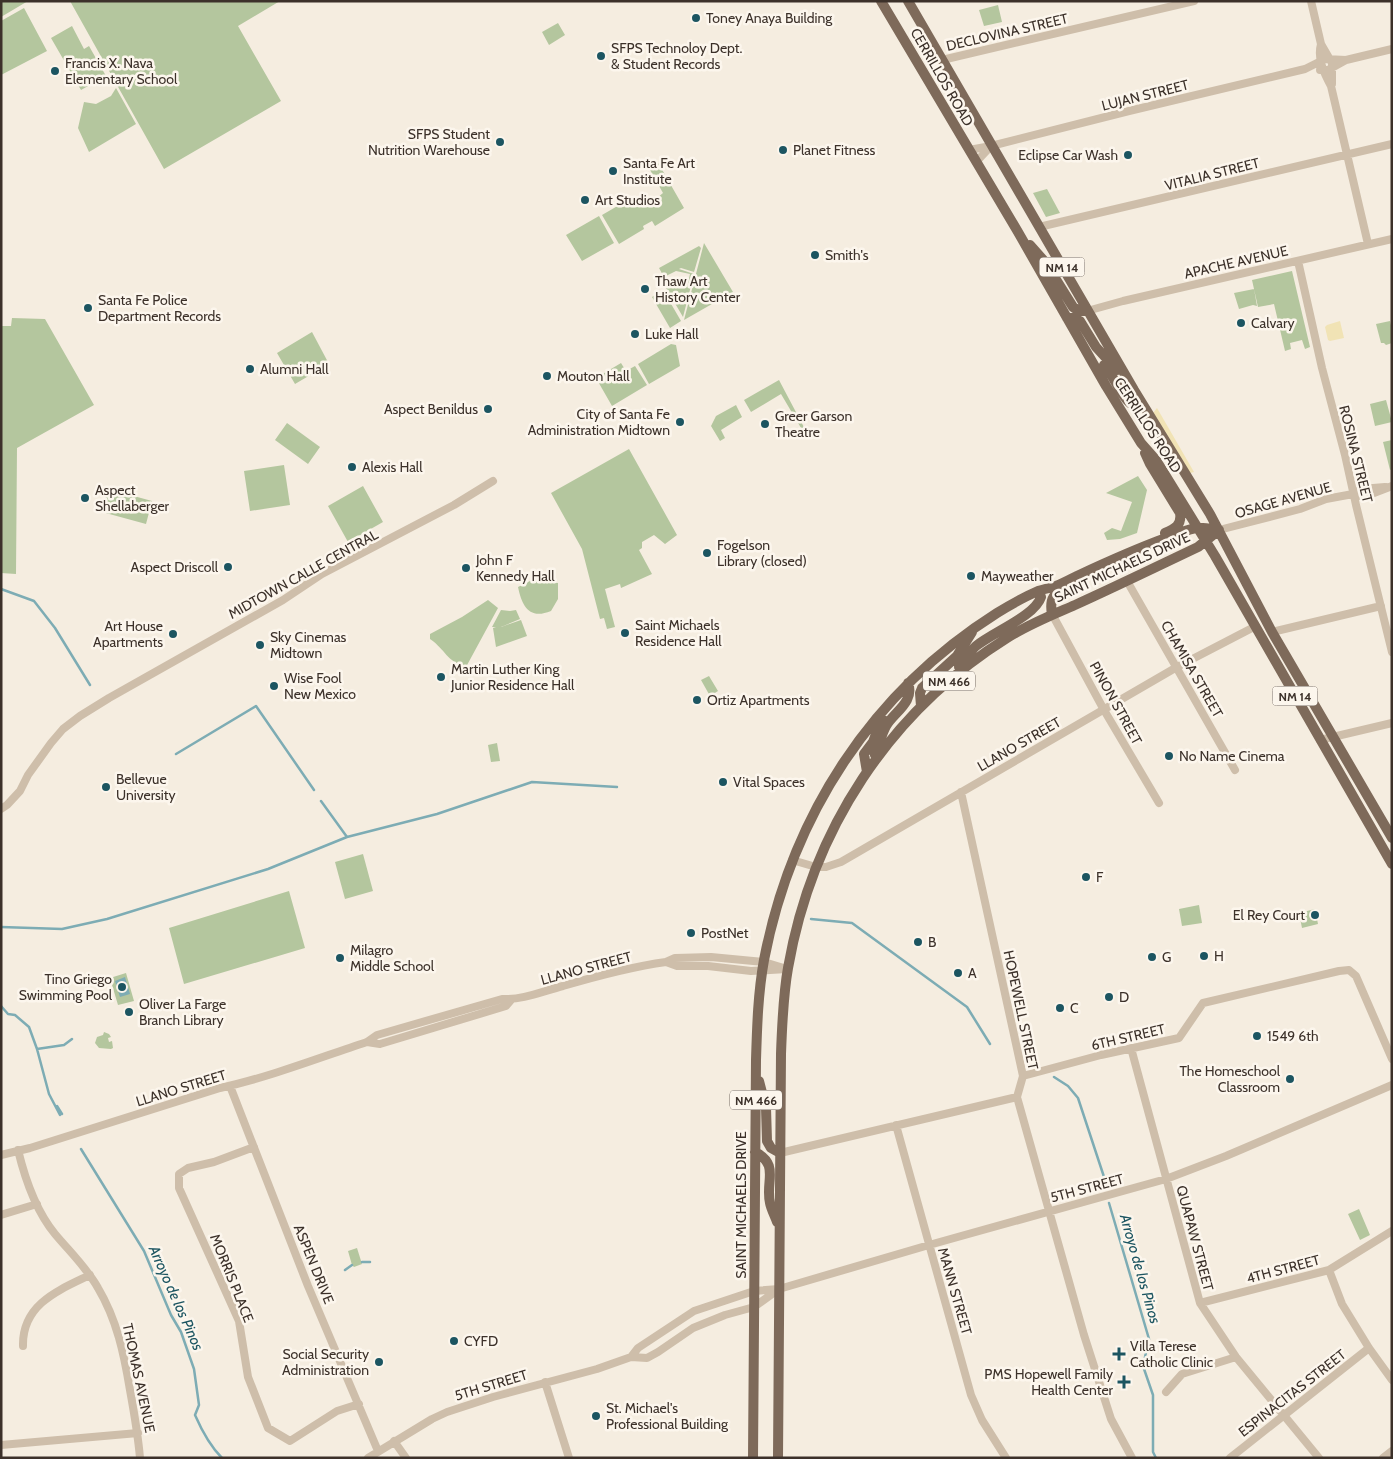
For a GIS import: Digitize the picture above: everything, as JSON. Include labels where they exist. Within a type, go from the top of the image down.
[{"type":"main road","name":"CERRILLOS ROAD","points":[[881,1],[1141,443],[1156,460],[1206,540],[1392,864]]},
{"type":"main road","name":"CERRILLOS ROAD","points":[[908,1],[1087,311],[1219,530],[1272,632],[1392,839]]},
{"type":"main road","points":[[1018,232],[1045,262],[1073,307],[1079,311],[1087,311]]},
{"type":"main road","points":[[1067,318],[1075,318],[1080,321],[1096,346],[1134,390]]},
{"type":"main road","points":[[1078,337],[1108,370],[1128,401],[1133,404],[1143,405]]},
{"type":"main road","points":[[952,678],[975,647],[1027,614],[1036,606],[1041,597],[1039,591],[1092,563],[1170,531],[1179,525],[1180,516],[1178,508],[1150,464],[1141,443]]},
{"type":"main road","name":"SAINT MICHAELS DRIVE","points":[[753,1458],[756,1034],[763,966],[775,913],[792,860],[817,806],[830,782],[849,754],[888,705],[908,683],[947,648],[976,627],[999,612],[1039,591],[1058,586],[1158,541],[1198,528],[1219,530]]},
{"type":"main road","name":"SAINT MICHAELS DRIVE","points":[[778,1458],[782,1022],[788,969],[802,906],[816,867],[836,822],[870,768],[907,721],[952,678],[984,653],[1008,637],[1052,614],[1198,547],[1219,530]]},
{"type":"main road","points":[[1052,614],[1051,601],[1059,591],[1094,574],[1108,562]]},
{"type":"main road","points":[[921,706],[920,693],[922,688],[957,656],[976,627]]},
{"type":"main road","points":[[870,768],[887,724],[905,704],[910,687],[908,683]]},
{"type":"main road","points":[[870,768],[864,754],[873,742],[888,705]]},
{"type":"main road","points":[[756,1068],[766,1108],[767,1141],[771,1148],[780,1153]]},
{"type":"main road","points":[[755,1152],[764,1157],[770,1168],[770,1202],[780,1227]]},
{"type":"street","name":"DECLOVINA STREET","points":[[942,60],[1194,1]]},
{"type":"street","points":[[1311,1],[1321,44],[1332,63],[1332,86],[1368,244]]},
{"type":"street","points":[[1321,44],[1321,66],[1332,86]]},
{"type":"street","name":"LUJAN STREET","points":[[1305,69],[1328,70],[1346,60],[1392,49]]},
{"type":"street","name":"LUJAN STREET","points":[[969,150],[1305,69],[1326,59],[1346,60]]},
{"type":"street","name":"VITALIA STREET","points":[[1039,227],[1392,144]]},
{"type":"street","points":[[976,162],[991,146]]},
{"type":"street","name":"APACHE AVENUE","points":[[1087,311],[1392,239]]},
{"type":"street","name":"ROSINA STREET","points":[[1298,261],[1322,368],[1349,470],[1353,494],[1392,652]]},
{"type":"street","name":"MIDTOWN CALLE CENTRAL","points":[[1,809],[20,791],[28,775],[51,743],[63,729],[80,716],[283,600],[322,574],[454,506],[493,481]]},
{"type":"street","name":"OSAGE AVENUE","points":[[1219,530],[1285,513],[1326,499],[1353,494],[1362,496],[1390,486]]},
{"type":"street","name":"CHAMISA STREET","points":[[1127,581],[1235,770]]},
{"type":"street","points":[[1272,632],[1381,606]]},
{"type":"street","name":"PINON STREET","points":[[1052,614],[1104,710],[1159,803]]},
{"type":"street","name":"LLANO STREET","points":[[792,860],[816,867],[826,867],[841,862],[1177,667],[1256,626]]},
{"type":"street","points":[[1320,740],[1392,722]]},
{"type":"street","name":"HOPEWELL STREET","points":[[961,792],[1024,1076],[1017,1097]]},
{"type":"street","points":[[1381,845],[1392,839]]},
{"type":"street","name":"LLANO STREET","points":[[1,1155],[287,1070],[367,1042],[377,1035],[441,1013],[502,999],[512,1000],[616,971],[666,962],[676,966],[708,966],[751,971],[763,966],[788,969]]},
{"type":"street","name":"6TH STREET","points":[[1024,1076],[1132,1048],[1180,1038],[1204,1003],[1349,970],[1356,976],[1392,1059]]},
{"type":"street","name":"LLANO STREET","points":[[367,1042],[380,1044],[506,1006],[512,1000]]},
{"type":"street","points":[[441,1013],[445,1024]]},
{"type":"street","name":"QUAPAW STREET","points":[[1132,1048],[1200,1303],[1236,1357],[1319,1458]]},
{"type":"street","name":"5TH STREET","points":[[631,1357],[638,1348],[694,1311],[754,1291],[779,1289],[1166,1179],[1226,1156],[1392,1085]]},
{"type":"street","name":"ASPEN DRIVE","points":[[230,1086],[308,1286],[378,1450]]},
{"type":"street","points":[[780,1153],[1017,1097],[1048,1212],[1106,1405],[1132,1458]]},
{"type":"street","name":"MANN STREET","points":[[896,1125],[971,1394],[982,1420],[1006,1458]]},
{"type":"street","name":"MORRIS PLACE","points":[[254,1147],[214,1162],[188,1168],[179,1174],[179,1188],[239,1321],[248,1377],[268,1428],[290,1441],[337,1411],[359,1404]]},
{"type":"street","name":"THOMAS AVENUE","points":[[18,1150],[29,1185],[45,1219],[54,1233],[90,1275],[106,1302],[119,1333],[138,1434],[140,1458]]},
{"type":"street","points":[[1,1215],[37,1204]]},
{"type":"street","name":"4TH STREET","points":[[1200,1303],[1329,1270],[1392,1231]]},
{"type":"street","points":[[1329,1270],[1342,1304],[1369,1348],[1392,1380]]},
{"type":"street","points":[[23,1346],[23,1334],[26,1323],[40,1304],[52,1294],[90,1275]]},
{"type":"street","name":"5TH STREET","points":[[368,1458],[378,1450],[448,1412],[545,1382],[597,1369],[631,1357],[647,1358],[692,1328],[725,1315],[754,1308],[779,1289]]},
{"type":"street","name":"ESPINACITAS STREET","points":[[1230,1458],[1369,1348]]},
{"type":"street","points":[[1166,1392],[1182,1374],[1236,1357]]},
{"type":"street","points":[[545,1382],[569,1458]]},
{"type":"street","points":[[1,1445],[138,1434]]},
{"type":"street","points":[[394,1441],[406,1458]]},
{"type":"street","points":[[1383,1458],[1392,1451]]},
{"type":"green space","points":[[1,1],[28,1],[1,17]]},
{"type":"green space","points":[[70,1],[280,1],[238,26],[281,101],[164,169]]},
{"type":"green space","points":[[998,5],[1002,22],[984,26],[979,10]]},
{"type":"green space","points":[[24,8],[47,51],[1,75],[1,21]]},
{"type":"green space","points":[[558,23],[565,35],[549,45],[542,32]]},
{"type":"green space","points":[[72,26],[84,49],[89,46],[106,76],[81,90],[51,38]]},
{"type":"green space","points":[[116,88],[136,124],[89,152],[78,128],[84,102],[96,104],[111,96]]},
{"type":"green space","points":[[656,159],[684,208],[655,226],[652,221],[643,226],[644,229],[619,244],[602,215],[621,204],[623,207],[645,194],[650,201],[663,193],[649,168]]},
{"type":"green space","points":[[1047,189],[1060,213],[1046,217],[1033,193]]},
{"type":"green space","points":[[599,216],[614,243],[582,261],[566,235]]},
{"type":"green space","points":[[704,243],[733,292],[684,320]]},
{"type":"green space","points":[[699,246],[701,248],[694,272],[679,269],[694,274],[683,317],[666,288],[674,284],[687,287],[690,274],[676,271],[664,277],[659,268]]},
{"type":"green space","points":[[1292,271],[1310,347],[1305,349],[1302,340],[1290,343],[1291,349],[1285,351],[1274,304],[1258,307],[1252,280]]},
{"type":"green space","points":[[1254,289],[1257,306],[1253,305],[1239,309],[1234,293]]},
{"type":"green space","points":[[663,290],[681,321],[670,328],[652,297]]},
{"type":"green space","points":[[12,318],[45,319],[94,405],[17,448],[16,574],[1,573],[1,326],[11,326]]},
{"type":"green space","points":[[1390,321],[1392,343],[1386,345],[1381,343],[1376,324]]},
{"type":"green space","points":[[312,332],[329,364],[295,384],[277,353]]},
{"type":"green space","points":[[671,344],[676,345],[680,366],[649,384],[638,364]]},
{"type":"green space","points":[[621,363],[626,371],[635,366],[647,385],[612,406],[596,378]]},
{"type":"green space","points":[[779,380],[808,436],[804,433],[781,394],[751,412],[744,400]]},
{"type":"green space","points":[[1386,400],[1392,422],[1375,426],[1370,404]]},
{"type":"green space","points":[[736,405],[742,417],[721,430],[725,438],[720,441],[711,426],[716,416]]},
{"type":"green space","points":[[287,423],[320,447],[308,464],[275,440]]},
{"type":"green space","points":[[1392,440],[1392,469],[1390,470],[1383,442]]},
{"type":"green space","points":[[629,449],[677,535],[665,544],[654,535],[642,542],[642,548],[639,550],[652,574],[621,588],[620,584],[605,589],[615,627],[607,629],[604,618],[600,619],[582,549],[551,493]]},
{"type":"green space","points":[[284,465],[290,505],[250,511],[244,471]]},
{"type":"green space","points":[[1138,476],[1147,490],[1137,533],[1120,539],[1107,540],[1104,533],[1112,528],[1121,531],[1132,502],[1106,493]]},
{"type":"green space","points":[[363,486],[383,522],[348,542],[328,506]]},
{"type":"green space","points":[[108,489],[152,501],[146,524],[102,512]]},
{"type":"green space","points":[[530,581],[558,583],[558,599],[551,611],[537,614],[528,610],[524,605],[518,587]]},
{"type":"green space","points":[[488,600],[498,608],[466,667],[459,665],[430,639],[430,634],[462,617]]},
{"type":"green space","points":[[501,610],[516,610],[520,619],[501,627],[521,620],[527,636],[496,647],[493,628],[496,627],[492,627]]},
{"type":"green space","points":[[709,676],[718,691],[710,696],[701,680]]},
{"type":"green space","points":[[497,743],[500,761],[491,762],[488,745]]},
{"type":"green space","points":[[363,854],[373,891],[345,899],[335,862]]},
{"type":"green space","points":[[289,891],[305,948],[184,984],[169,928]]},
{"type":"green space","points":[[1199,905],[1202,923],[1182,926],[1179,909]]},
{"type":"green space","points":[[1315,909],[1318,924],[1302,928],[1299,913]]},
{"type":"green space","points":[[126,973],[134,1001],[118,1005],[110,978]]},
{"type":"green space","points":[[104,1032],[111,1037],[108,1038],[109,1042],[112,1041],[113,1048],[111,1049],[99,1048],[95,1043],[97,1037],[103,1035]]},
{"type":"green space","points":[[1359,1209],[1370,1235],[1360,1240],[1348,1214]]},
{"type":"green space","points":[[357,1248],[362,1264],[354,1267],[348,1251]]},
{"type":"sand","points":[[1340,321],[1344,338],[1328,340],[1325,327]]},
{"type":"sand","points":[[1157,408],[1194,472],[1190,473],[1153,413]]},
{"type":"water","name":"Tino Griego Swimming Pool","points":[[125,977],[130,994],[120,997],[115,981]]},
{"type":"waterway","points":[[1,589],[34,601],[55,628],[90,685]]},
{"type":"waterway","points":[[176,754],[256,706],[314,790]]},
{"type":"waterway","points":[[321,801],[347,837],[437,814],[532,782],[617,787]]},
{"type":"waterway","points":[[1,927],[62,929],[107,919],[268,869],[347,837]]},
{"type":"waterway","name":"Arroyo de los Pinos","points":[[811,919],[852,923],[967,1007],[990,1044]]},
{"type":"waterway","name":"Arroyo de los Pinos","points":[[1,1006],[8,1014],[15,1015],[29,1027],[49,1094],[60,1115]]},
{"type":"waterway","points":[[37,1049],[64,1045],[72,1039]]},
{"type":"waterway","name":"Arroyo de los Pinos","points":[[1054,1077],[1068,1086],[1078,1098],[1107,1186]]},
{"type":"waterway","points":[[57,1106],[62,1114]]},
{"type":"waterway","name":"Arroyo de los Pinos","points":[[81,1149],[144,1251],[171,1315],[181,1332],[194,1369],[199,1405],[195,1415],[200,1427],[222,1458]]},
{"type":"waterway","name":"Arroyo de los Pinos","points":[[1109,1203],[1149,1339],[1143,1366],[1153,1395],[1153,1452],[1156,1458]]},
{"type":"waterway","points":[[362,1262],[370,1262]]},
{"type":"waterway","points":[[345,1270],[352,1265]]},
{"type":"place","name":"Toney Anaya Building","points":[[696,18]]},
{"type":"place","name":"SFPS Technoloy Dept. & Student Records","points":[[601,56]]},
{"type":"place","name":"Francis X. Nava Elementary School","points":[[55,71]]},
{"type":"place","name":"SFPS Student Nutrition Warehouse","points":[[500,142]]},
{"type":"place","name":"Planet Fitness","points":[[783,150]]},
{"type":"place","name":"Eclipse Car Wash","points":[[1128,155]]},
{"type":"place","name":"Santa Fe Art Institute","points":[[613,171]]},
{"type":"place","name":"Art Studios","points":[[585,200]]},
{"type":"place","name":"Smith's","points":[[815,255]]},
{"type":"place","name":"Thaw Art History Center","points":[[645,289]]},
{"type":"place","name":"Santa Fe Police Department Records","points":[[88,308]]},
{"type":"place","name":"Calvary","points":[[1241,323]]},
{"type":"place","name":"Luke Hall","points":[[635,334]]},
{"type":"place","name":"Alumni Hall","points":[[250,369]]},
{"type":"place","name":"Mouton Hall","points":[[547,376]]},
{"type":"place","name":"Aspect Benildus","points":[[488,409]]},
{"type":"place","name":"City of Santa Fe Administration Midtown","points":[[680,422]]},
{"type":"place","name":"Greer Garson Theatre","points":[[765,424]]},
{"type":"place","name":"Alexis Hall","points":[[352,467]]},
{"type":"place","name":"Aspect Shellaberger","points":[[85,498]]},
{"type":"place","name":"Fogelson Library (closed)","points":[[707,553]]},
{"type":"place","name":"Aspect Driscoll","points":[[228,567]]},
{"type":"place","name":"John F Kennedy Hall","points":[[466,568]]},
{"type":"place","name":"Mayweather","points":[[971,576]]},
{"type":"place","name":"Saint Michaels Residence Hall","points":[[625,633]]},
{"type":"place","name":"Art House Apartments","points":[[173,634]]},
{"type":"place","name":"Sky Cinemas Midtown","points":[[260,645]]},
{"type":"place","name":"Martin Luther King Junior Residence Hall","points":[[441,677]]},
{"type":"place","name":"Wise Fool New Mexico","points":[[274,686]]},
{"type":"place","name":"Ortiz Apartments","points":[[697,700]]},
{"type":"place","name":"No Name Cinema","points":[[1169,756]]},
{"type":"place","name":"Vital Spaces","points":[[723,782]]},
{"type":"place","name":"Bellevue University","points":[[106,787]]},
{"type":"place","name":"F","points":[[1086,877]]},
{"type":"place","name":"El Rey Court","points":[[1315,915]]},
{"type":"place","name":"PostNet","points":[[691,933]]},
{"type":"place","name":"B","points":[[918,942]]},
{"type":"place","name":"H","points":[[1204,956]]},
{"type":"place","name":"G","points":[[1152,957]]},
{"type":"place","name":"Milagro Middle School","points":[[340,958]]},
{"type":"place","name":"A","points":[[958,973]]},
{"type":"place","name":"Tino Griego Swimming Pool","points":[[122,987]]},
{"type":"place","name":"D","points":[[1109,997]]},
{"type":"place","name":"C","points":[[1060,1008]]},
{"type":"place","name":"Oliver La Farge Branch Library","points":[[129,1012]]},
{"type":"place","name":"1549 6th","points":[[1257,1036]]},
{"type":"place","name":"The Homeschool Classroom","points":[[1290,1079]]},
{"type":"place","name":"CYFD","points":[[454,1341]]},
{"type":"place","name":"Villa Terese Catholic Clinic","points":[[1119,1354]]},
{"type":"place","name":"Social Security Administration","points":[[379,1362]]},
{"type":"place","name":"PMS Hopewell Family Health Center","points":[[1124,1382]]},
{"type":"place","name":"St. Michael's Professional Building","points":[[596,1416]]}]
